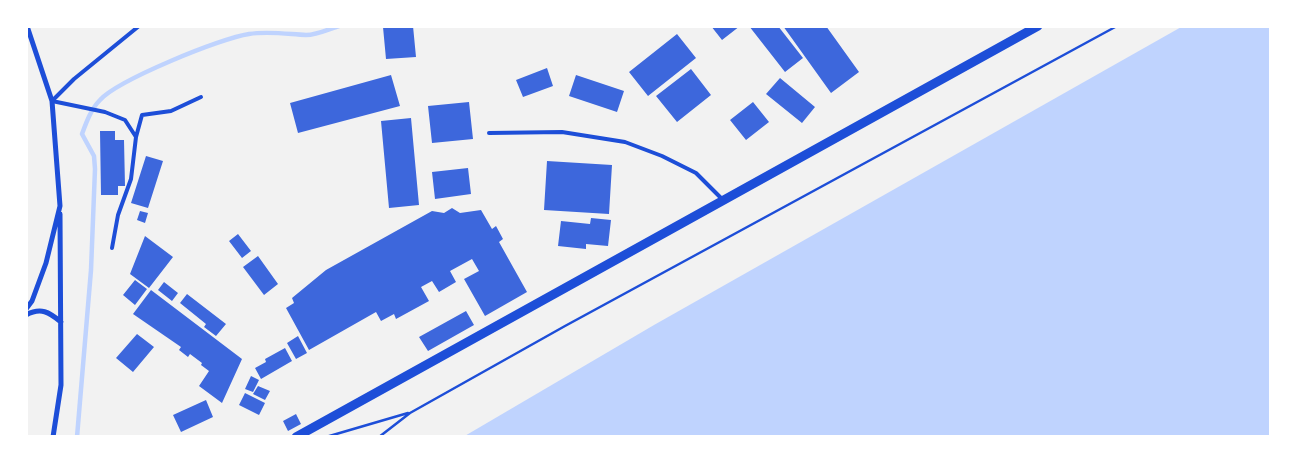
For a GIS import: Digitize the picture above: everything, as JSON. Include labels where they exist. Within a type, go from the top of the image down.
[{"type":"street","points":[[27,26],[52,101],[60,206],[61,385],[53,437]]},
{"type":"street","points":[[296,437],[724,202],[1038,26]]},
{"type":"street","points":[[26,309],[32,301],[46,263],[60,206]]},
{"type":"street","points":[[26,315],[35,310],[48,312],[61,322]]},
{"type":"lane","points":[[52,101],[74,79],[139,26]]},
{"type":"lane","points":[[164,26],[175,26]]},
{"type":"lane","points":[[112,248],[118,216],[131,179],[136,137],[142,115],[171,111],[201,97]]},
{"type":"lane","points":[[52,101],[105,112],[125,120],[136,137]]},
{"type":"lane","points":[[489,134],[562,132],[625,142],[662,156],[696,173],[724,202]]},
{"type":"path","points":[[379,437],[410,413],[565,326],[1117,26]]},
{"type":"path","points":[[326,437],[410,413]]},
{"type":"water","points":[[1183,26],[1271,26],[1271,437],[463,437],[654,325]]},
{"type":"building","points":[[413,26],[416,57],[386,59],[383,27]]},
{"type":"building","points":[[711,26],[740,26],[722,40]]},
{"type":"building","points":[[749,26],[778,26],[803,58],[785,72]]},
{"type":"building","points":[[783,26],[826,26],[859,72],[831,93]]},
{"type":"building","points":[[677,34],[696,58],[648,96],[629,72]]},
{"type":"building","points":[[547,68],[553,86],[523,97],[516,80]]},
{"type":"building","points":[[691,69],[711,95],[677,122],[656,96]]},
{"type":"building","points":[[391,75],[400,106],[298,133],[290,103]]},
{"type":"building","points":[[576,75],[624,91],[617,112],[569,96]]},
{"type":"building","points":[[780,78],[815,107],[802,123],[766,94]]},
{"type":"building","points":[[469,102],[473,139],[432,143],[428,106]]},
{"type":"building","points":[[753,102],[769,122],[746,140],[730,120]]},
{"type":"building","points":[[411,118],[419,205],[389,208],[381,121]]},
{"type":"building","points":[[100,131],[115,131],[115,140],[124,140],[125,186],[118,186],[118,195],[101,195]]},
{"type":"building","points":[[146,156],[163,161],[148,208],[131,203]]},
{"type":"building","points":[[547,161],[612,165],[609,214],[544,210]]},
{"type":"building","points":[[468,168],[471,194],[435,199],[432,172]]},
{"type":"building","points":[[452,208],[460,213],[481,210],[492,229],[496,226],[503,239],[499,242],[527,292],[485,316],[464,279],[479,271],[472,259],[450,271],[456,282],[439,292],[432,281],[421,287],[429,301],[396,319],[394,314],[381,321],[376,312],[309,350],[286,308],[294,303],[292,298],[326,270],[432,211],[444,213]]},
{"type":"building","points":[[140,211],[148,213],[145,223],[137,220]]},
{"type":"building","points":[[591,218],[611,220],[608,246],[586,244],[586,249],[558,246],[561,221],[590,224]]},
{"type":"building","points":[[238,234],[251,251],[242,258],[229,241]]},
{"type":"building","points":[[145,236],[173,257],[149,288],[130,274]]},
{"type":"building","points":[[258,256],[278,284],[264,295],[243,267]]},
{"type":"building","points":[[135,280],[147,289],[135,305],[123,295]]},
{"type":"building","points":[[164,282],[178,293],[172,301],[158,290]]},
{"type":"building","points":[[151,290],[242,359],[222,403],[199,386],[209,371],[201,365],[202,363],[190,354],[188,357],[179,350],[181,347],[133,314]]},
{"type":"building","points":[[187,294],[226,324],[216,336],[204,327],[206,324],[180,303]]},
{"type":"building","points":[[466,311],[474,325],[428,351],[419,337]]},
{"type":"building","points":[[137,334],[154,347],[133,372],[116,358]]},
{"type":"building","points":[[298,336],[307,353],[296,359],[287,343]]},
{"type":"building","points":[[285,348],[292,361],[261,379],[255,368],[266,362],[265,359]]},
{"type":"building","points":[[251,376],[259,380],[253,392],[245,389]]},
{"type":"building","points":[[258,386],[270,391],[265,400],[253,394]]},
{"type":"building","points":[[245,393],[265,403],[259,415],[239,405]]},
{"type":"building","points":[[206,400],[213,417],[181,432],[173,415]]},
{"type":"building","points":[[296,414],[301,424],[288,431],[283,421]]},
{"type":"waterway","points":[[77,437],[91,270],[95,169],[94,156],[82,134],[94,108],[110,92],[127,82],[148,71],[216,43],[256,33],[310,35],[339,26]]}]
